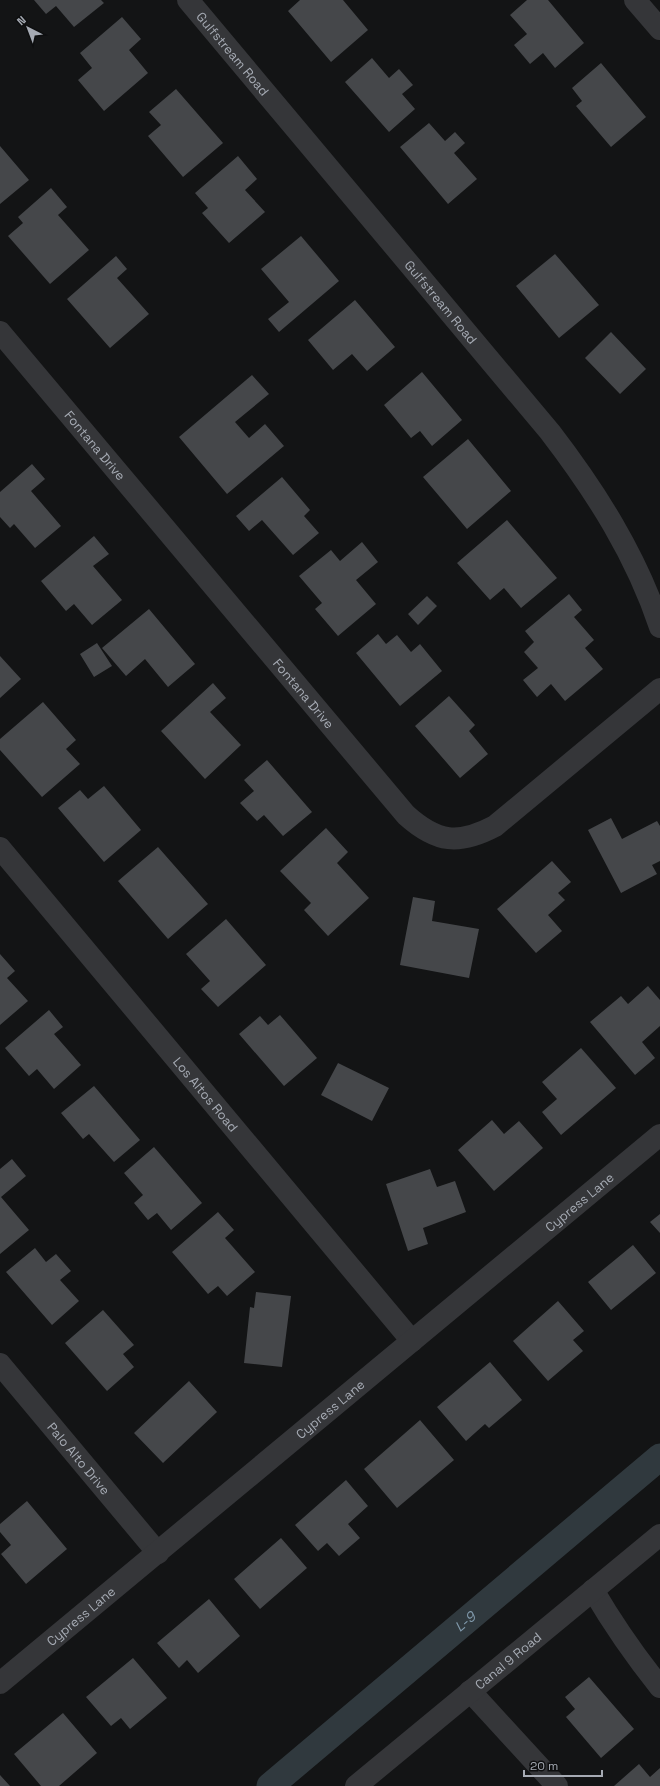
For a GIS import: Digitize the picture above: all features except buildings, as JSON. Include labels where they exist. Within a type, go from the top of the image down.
[{"type":"street","name":"Gulfstream Road","points":[[188,0],[550,432],[576,466],[602,505],[636,566],[660,627]]},
{"type":"street","points":[[636,0],[660,29]]},
{"type":"street","name":"Fontana Drive","points":[[0,332],[406,816],[421,829],[438,837],[458,839],[478,835],[495,826],[660,689]]},
{"type":"street","name":"Los Altos Road","points":[[0,848],[412,1341]]},
{"type":"street","name":"Cypress Lane","points":[[0,1684],[660,1135]]},
{"type":"street","name":"Palo Alto Drive","points":[[0,1364],[158,1553]]},
{"type":"street","name":"Canal 9 Road","points":[[356,1786],[660,1535]]},
{"type":"street","points":[[593,1590],[618,1632],[660,1687]]},
{"type":"street","points":[[470,1691],[557,1786]]},
{"type":"waterway","name":"L-9","points":[[270,1786],[660,1457]]}]
